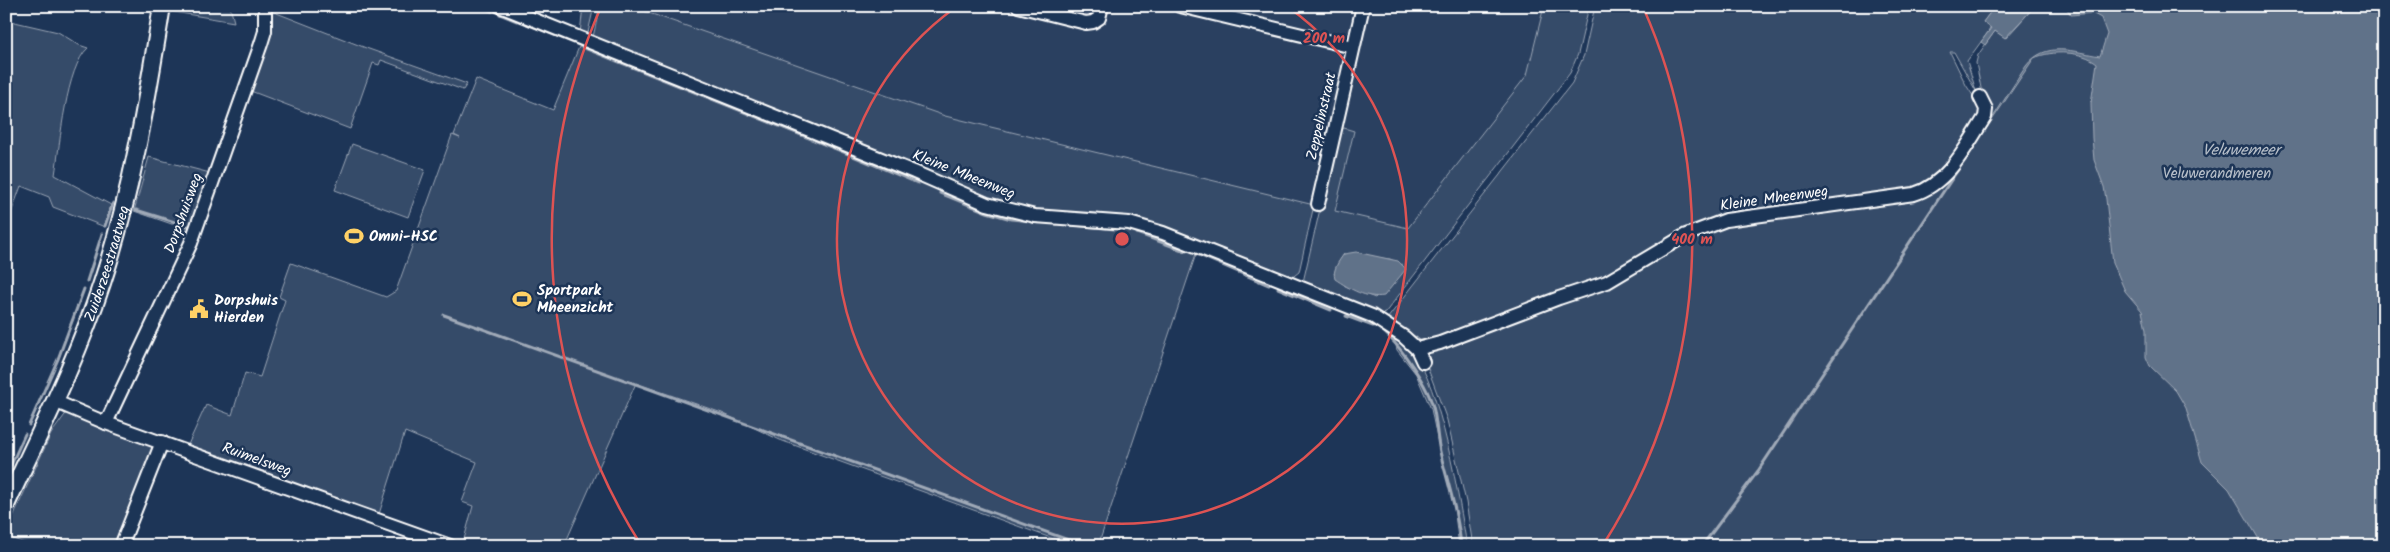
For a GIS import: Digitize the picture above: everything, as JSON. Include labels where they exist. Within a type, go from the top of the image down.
[{"type":"main road","name":"Zuiderzeestraatweg","points":[[6,506],[80,344],[119,227],[145,118],[162,6]]},
{"type":"street","name":"Dorpshuisweg","points":[[106,423],[191,243],[265,32],[265,6]]},
{"type":"street","name":"Kleine Mheenweg","points":[[500,6],[896,165],[987,204],[1036,216],[1129,223],[1163,234],[1372,316],[1404,336],[1416,349],[1423,362]]},
{"type":"street","points":[[1018,6],[1086,23],[1093,22],[1099,18],[1102,6]]},
{"type":"street","points":[[1180,6],[1353,47]]},
{"type":"street","name":"Zeppelinstraat","points":[[1318,204],[1363,6]]},
{"type":"street","name":"Kleine Mheenweg","points":[[1416,349],[1440,343],[1607,282],[1686,235],[1709,225],[1726,220],[1914,194],[1928,190],[1948,171],[1985,117],[1986,109],[1980,97]]},
{"type":"street","name":"Ruimelsweg","points":[[54,401],[106,423],[450,546]]},
{"type":"street","points":[[121,546],[162,442]]},
{"type":"shaded area","points":[[619,6],[1546,6],[1528,79],[1411,236],[944,123]]},
{"type":"green space","points":[[175,6],[230,6],[234,22],[174,12]]},
{"type":"green space","points":[[583,6],[594,6],[587,37],[580,34]]},
{"type":"green space","points":[[600,6],[629,6],[945,116],[1314,205],[1299,272],[1290,279],[1165,231],[1010,207],[593,37]]},
{"type":"green space","points":[[1544,6],[1589,6],[1578,54],[1570,73],[1385,313],[1380,315],[1303,282],[1338,132],[1344,128],[1354,131],[1335,211],[1408,228],[1527,75]],"holes":[[[1344,254],[1390,259],[1403,265],[1375,298],[1345,286],[1334,274]]]},
{"type":"green space","points":[[1595,6],[1995,6],[1983,22],[1991,28],[1967,61],[1976,91],[1954,52],[1950,52],[1966,85],[1983,111],[1963,146],[1926,187],[1731,215],[1618,275],[1424,343],[1415,336],[1412,337],[1387,319],[1572,83],[1584,55]]},
{"type":"green space","name":"Veluwerandmeren","points":[[2035,6],[2384,6],[2384,546],[1473,546],[1466,502],[1447,420],[1427,366],[1425,357],[1428,351],[1562,300],[1718,225],[1921,195],[1987,118],[1976,63],[1978,55],[1995,31],[2006,38]]},
{"type":"green space","points":[[269,10],[366,48],[467,84],[463,90],[381,60],[379,65],[373,63],[350,129],[248,90]]},
{"type":"green space","points":[[6,20],[58,32],[79,45],[88,48],[80,58],[69,88],[55,175],[111,205],[105,227],[53,207],[49,197],[21,186],[6,227]]},
{"type":"green space","points":[[579,47],[831,148],[880,162],[986,208],[1129,227],[1197,251],[1098,546],[1073,546],[780,440],[722,413],[636,383],[564,546],[468,546],[463,543],[473,506],[462,502],[477,462],[405,432],[379,514],[187,447],[206,405],[232,415],[245,373],[260,377],[285,300],[279,297],[291,263],[386,297],[396,291],[452,135],[460,138],[454,135],[476,79],[553,110]]},
{"type":"green space","points":[[352,144],[425,170],[408,217],[335,190]]},
{"type":"green space","points":[[149,157],[210,173],[189,230],[134,211]]},
{"type":"green space","points":[[1393,333],[1412,351],[1432,390],[1447,444],[1467,546],[1459,546],[1454,507],[1431,409],[1416,374],[1397,350]]},
{"type":"green space","points":[[67,412],[157,447],[118,546],[35,546],[6,537],[6,532],[51,434]]},
{"type":"water","points":[[1995,6],[2035,6],[2005,38],[1995,31],[1985,45],[1981,42],[1991,28],[1983,22]]},
{"type":"water","name":"Veluwemeer","points":[[2065,6],[2384,6],[2384,546],[2263,546],[2229,489],[2202,462],[2186,408],[2176,391],[2150,366],[2146,357],[2146,330],[2142,311],[2125,291],[2113,263],[2104,187],[2094,160],[2092,138],[2091,103],[2097,63],[2083,56],[2067,53],[2041,55],[2034,58],[2051,50],[2100,56],[2107,34],[2101,18],[2092,13],[2071,15]]},
{"type":"water","name":"Veluwemeer","points":[[2034,58],[1970,153],[2026,66]]},
{"type":"water","points":[[1356,252],[1398,261],[1406,269],[1384,296],[1365,295],[1352,290],[1335,279],[1334,276],[1336,266],[1344,254]]},
{"type":"waterway","points":[[480,6],[492,11]]},
{"type":"waterway","points":[[500,14],[517,21]]},
{"type":"waterway","points":[[527,24],[805,136]]},
{"type":"waterway","points":[[815,140],[918,183]]},
{"type":"waterway","points":[[1702,546],[1758,471],[1965,159]]},
{"type":"waterway","points":[[940,193],[987,212],[1011,219],[1115,229]]},
{"type":"waterway","points":[[105,226],[113,203]]},
{"type":"waterway","points":[[136,210],[191,227]]},
{"type":"waterway","points":[[1137,233],[1185,251]]},
{"type":"waterway","points":[[87,281],[102,234]]},
{"type":"waterway","points":[[1197,254],[1269,285]]},
{"type":"waterway","points":[[1278,288],[1331,310]]},
{"type":"waterway","points":[[29,425],[58,359],[84,289]]},
{"type":"waterway","points":[[444,315],[1085,546]]},
{"type":"waterway","points":[[1346,316],[1373,326]]},
{"type":"waterway","points":[[1383,331],[1398,347],[1413,368],[1431,401],[1461,546]]},
{"type":"waterway","points":[[11,465],[25,434]]},
{"type":"place","name":"Omni-HSC","points":[[354,236]]},
{"type":"place","name":"Sportpark Mheenzicht","points":[[522,299]]},
{"type":"place","name":"Dorpshuis Hierden","points":[[199,309]]}]
